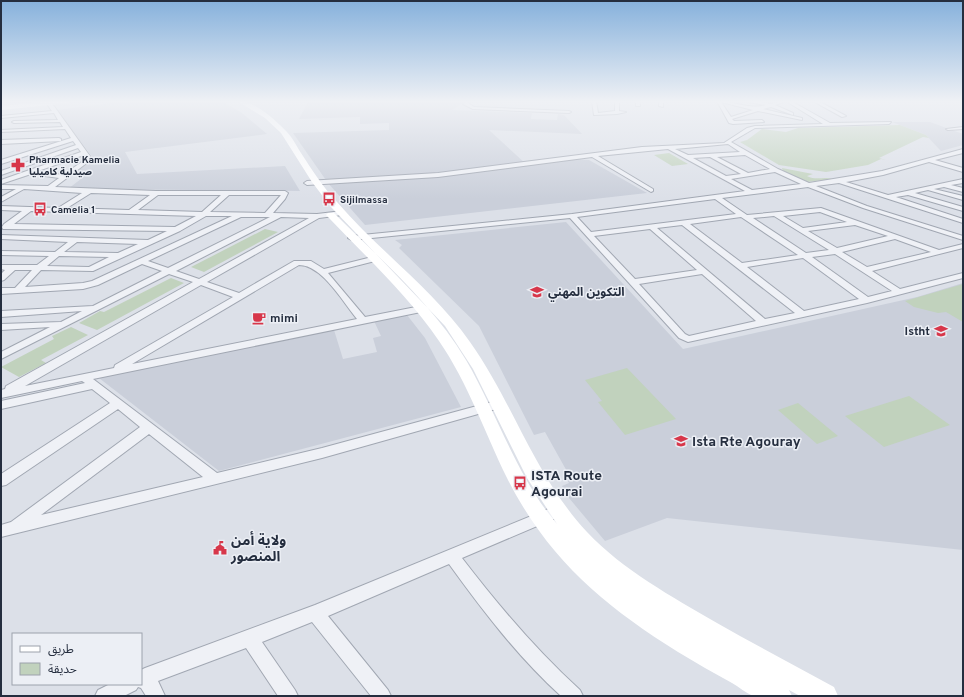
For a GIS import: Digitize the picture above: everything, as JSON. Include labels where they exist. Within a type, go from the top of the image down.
[{"type":"main road","points":[[281,134],[328,213],[359,238],[441,313],[456,330],[473,356],[517,477],[541,519],[558,541],[600,584],[625,604],[680,640],[779,696]]},
{"type":"main road","points":[[359,238],[372,259],[421,309],[444,337],[492,406],[568,526],[586,545],[632,585],[688,619],[825,696]]},
{"type":"street","points":[[2,143],[19,134]]},
{"type":"street","points":[[20,147],[44,134]]},
{"type":"street","points":[[49,188],[89,159],[70,134]]},
{"type":"street","points":[[311,185],[438,175],[592,155],[729,143],[743,134]]},
{"type":"street","points":[[2,143],[74,139]]},
{"type":"street","points":[[1,162],[74,139]]},
{"type":"street","points":[[729,143],[776,170],[808,185],[861,206],[963,238]]},
{"type":"street","points":[[1,173],[79,146]]},
{"type":"street","points":[[670,148],[752,193]]},
{"type":"street","points":[[15,150],[7,154],[29,153]]},
{"type":"street","points":[[359,238],[572,216],[839,181],[931,161],[963,151]]},
{"type":"street","points":[[1,182],[85,153]]},
{"type":"street","points":[[688,157],[747,153]]},
{"type":"street","points":[[592,155],[651,190]]},
{"type":"street","points":[[712,156],[748,175]]},
{"type":"street","points":[[950,156],[963,159]]},
{"type":"street","points":[[931,161],[963,170]]},
{"type":"street","points":[[1,166],[64,178]]},
{"type":"street","points":[[725,178],[776,170]]},
{"type":"street","points":[[839,181],[963,221]]},
{"type":"street","points":[[888,198],[963,181]]},
{"type":"street","points":[[944,186],[963,190]]},
{"type":"street","points":[[1,187],[156,193],[285,193],[283,198],[267,215]]},
{"type":"street","points":[[1,200],[24,187]]},
{"type":"street","points":[[929,189],[963,198]]},
{"type":"street","points":[[60,210],[89,191]]},
{"type":"street","points":[[130,213],[156,193]]},
{"type":"street","points":[[1,267],[90,269],[177,230],[204,214],[228,193]]},
{"type":"street","points":[[908,193],[963,209]]},
{"type":"street","points":[[717,198],[805,256],[867,300]]},
{"type":"street","points":[[1,208],[130,213],[280,216],[328,213]]},
{"type":"street","points":[[1,230],[7,223],[29,209]]},
{"type":"street","points":[[589,234],[683,222],[818,210],[939,252]]},
{"type":"street","points":[[18,290],[40,267],[112,212]]},
{"type":"street","points":[[1,394],[200,282],[328,213]]},
{"type":"street","points":[[775,214],[899,292]]},
{"type":"street","points":[[1,291],[90,285],[143,262],[167,249],[240,215]]},
{"type":"street","points":[[1,356],[280,216]]},
{"type":"street","points":[[572,216],[682,336],[688,339],[867,300],[963,275]]},
{"type":"street","points":[[934,229],[948,216]]},
{"type":"street","points":[[683,222],[803,314]]},
{"type":"street","points":[[802,230],[855,222]]},
{"type":"street","points":[[7,223],[91,228],[177,230]]},
{"type":"street","points":[[651,226],[764,323]]},
{"type":"street","points":[[1,237],[148,243],[167,249]]},
{"type":"street","points":[[739,266],[836,251],[895,237]]},
{"type":"street","points":[[866,270],[963,246]]},
{"type":"street","points":[[1,252],[120,255]]},
{"type":"street","points":[[323,272],[372,259]]},
{"type":"street","points":[[143,262],[239,296]]},
{"type":"street","points":[[113,371],[297,263],[308,263],[323,272],[363,321]]},
{"type":"street","points":[[1,278],[13,267]]},
{"type":"street","points":[[633,282],[703,271]]},
{"type":"street","points":[[1,314],[95,308]]},
{"type":"street","points":[[1,394],[421,309]]},
{"type":"street","points":[[1,327],[64,324]]},
{"type":"street","points":[[84,377],[214,478]]},
{"type":"street","points":[[1,405],[94,385]]},
{"type":"street","points":[[1,409],[14,401]]},
{"type":"street","points":[[1,481],[118,403]]},
{"type":"street","points":[[6,530],[214,478],[322,453],[492,406]]},
{"type":"street","points":[[6,530],[149,427]]},
{"type":"street","points":[[142,679],[315,612],[558,511]]},
{"type":"street","points":[[451,555],[518,642],[568,694]]},
{"type":"street","points":[[315,612],[382,696]]},
{"type":"street","points":[[249,638],[289,696]]},
{"type":"street","points":[[142,683],[156,696]]},
{"type":"street","points":[[104,696],[128,685]]},
{"type":"shaded area","points":[[75,134],[266,134],[125,152],[137,174],[285,166],[300,191],[68,189],[86,175],[73,174],[93,158]]},
{"type":"shaded area","points":[[293,134],[493,134],[527,165],[575,159],[589,160],[647,193],[365,225],[328,183]]},
{"type":"shaded area","points":[[922,134],[962,134],[963,134],[963,145],[941,151],[926,135]]},
{"type":"shaded area","points":[[566,222],[683,349],[917,297],[963,283],[963,550],[667,518],[605,541],[569,498],[562,486],[569,483],[565,476],[569,475],[545,432],[534,435],[479,326],[399,248],[402,245],[395,240]]},
{"type":"shaded area","points":[[407,315],[425,338],[461,407],[219,471],[99,378],[334,330],[343,359],[377,352],[373,338],[381,336],[374,321]]},
{"type":"green space","points":[[756,134],[922,134],[929,138],[923,137],[879,158],[886,160],[881,159],[868,165],[826,172],[779,165],[740,142],[747,140]]},
{"type":"green space","points":[[669,153],[688,164],[672,166],[654,155]]},
{"type":"green space","points":[[782,168],[813,174],[807,176],[811,177],[832,179],[807,182],[783,171]]},
{"type":"green space","points":[[265,229],[278,232],[204,272],[191,267]]},
{"type":"green space","points":[[171,278],[184,283],[97,330],[79,323],[100,311],[104,312]]},
{"type":"green space","points":[[963,284],[963,322],[946,312],[938,313],[914,307],[905,301]]},
{"type":"green space","points":[[71,327],[88,335],[41,360],[46,363],[19,377],[1,367],[54,339],[52,336]]},
{"type":"green space","points":[[627,368],[676,419],[625,435],[598,402],[602,401],[585,380]]},
{"type":"green space","points":[[909,396],[950,425],[884,447],[845,416]]},
{"type":"green space","points":[[798,403],[838,436],[817,444],[778,410]]},
{"type":"place","name":"Pharmacie Kamelia صيدلية كاميليا","points":[[18,165]]},
{"type":"place","name":"Sijilmassa","points":[[329,199]]},
{"type":"place","name":"Camelia 1","points":[[40,209]]},
{"type":"place","name":"التكوين المهني","points":[[537,292]]},
{"type":"place","name":"mimi","points":[[259,318]]},
{"type":"place","name":"Istht","points":[[941,331]]},
{"type":"place","name":"Ista Rte Agouray","points":[[681,441]]},
{"type":"place","name":"ISTA Route Agourai","points":[[520,483]]},
{"type":"place","name":"ولاية أمن المنصور","points":[[220,548]]}]
